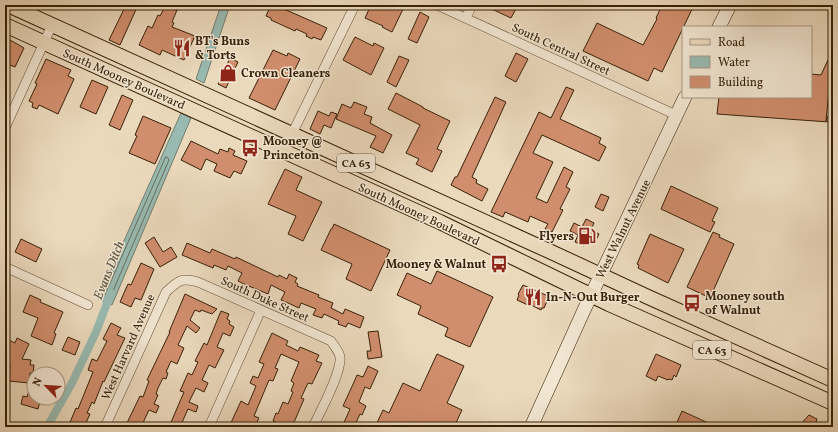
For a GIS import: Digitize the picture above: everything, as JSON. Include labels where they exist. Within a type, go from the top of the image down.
[{"type":"main road","name":"South Mooney Boulevard","points":[[8,5],[833,380]]},
{"type":"main road","points":[[719,26],[730,5]]},
{"type":"main road","name":"South Mooney Boulevard","points":[[5,25],[440,222],[591,295],[833,403]]},
{"type":"main road","points":[[151,92],[220,113],[278,140],[287,140],[292,134]]},
{"type":"main road","name":"West Walnut Avenue","points":[[531,427],[591,295],[684,98]]},
{"type":"main road","points":[[288,154],[298,148],[302,148],[376,181],[415,190]]},
{"type":"street","points":[[292,134],[355,5]]},
{"type":"street","name":"South Central Street","points":[[436,5],[676,115]]},
{"type":"street","points":[[466,18],[472,5]]},
{"type":"street","points":[[5,128],[52,25]]},
{"type":"street","points":[[5,267],[88,305]]},
{"type":"street","name":"South Duke Street","points":[[178,281],[188,279],[198,282],[331,341],[340,358],[339,371],[313,427]]},
{"type":"street","name":"West Harvard Avenue","points":[[105,427],[166,292],[178,281]]},
{"type":"street","points":[[209,427],[261,310]]},
{"type":"water","points":[[221,5],[230,5],[204,83],[196,79]]},
{"type":"water","points":[[181,113],[191,118],[112,305],[98,299]]},
{"type":"building","points":[[126,5],[138,5],[120,45],[109,40]]},
{"type":"building","points":[[166,5],[176,8],[175,10],[177,10],[172,22],[174,23],[172,27],[195,36],[184,60],[162,50],[160,55],[139,45],[148,26],[152,28],[158,15],[160,16]]},
{"type":"building","points":[[271,5],[275,5],[327,28],[321,40],[313,37],[312,39],[306,36],[307,34],[296,29],[295,31],[271,20],[271,18],[266,16]]},
{"type":"building","points":[[371,5],[405,5],[392,32],[365,18]]},
{"type":"building","points":[[483,5],[518,5],[511,18]]},
{"type":"building","points":[[662,5],[694,5],[684,26],[682,26],[682,30],[662,72],[654,68],[648,81],[583,51],[597,23],[643,45],[657,19],[656,18]]},
{"type":"building","points":[[420,12],[429,17],[417,43],[408,39]]},
{"type":"building","points":[[5,37],[24,48],[15,67],[5,63]]},
{"type":"building","points":[[355,37],[373,46],[374,43],[384,48],[371,75],[343,60]]},
{"type":"building","points":[[833,49],[833,72],[831,71],[826,121],[833,105],[833,124],[829,122],[717,114],[719,98],[812,98],[812,74],[821,75]]},
{"type":"building","points":[[273,50],[287,56],[288,53],[300,59],[275,110],[249,98]]},
{"type":"building","points":[[516,53],[528,59],[516,82],[505,76]]},
{"type":"building","points":[[399,56],[409,60],[396,87],[387,82]]},
{"type":"building","name":"Crown Cleaners","points":[[230,58],[238,62],[226,88],[218,84]]},
{"type":"building","points":[[46,59],[71,70],[68,76],[74,79],[58,114],[39,105],[37,109],[32,107],[33,103],[29,101]]},
{"type":"building","points":[[92,80],[108,87],[96,114],[80,107]]},
{"type":"building","points":[[566,87],[574,90],[560,119],[601,138],[599,143],[606,147],[599,161],[542,135],[533,153],[553,162],[536,198],[547,203],[564,167],[573,172],[566,187],[570,189],[560,209],[563,210],[552,232],[545,229],[548,224],[530,216],[528,222],[505,212],[503,217],[491,212],[539,112],[551,118]]},
{"type":"building","points":[[396,93],[450,121],[437,149],[442,151],[432,172],[416,164],[419,159],[406,153],[420,125],[388,109]]},
{"type":"building","points":[[122,95],[133,100],[120,130],[109,125]]},
{"type":"building","points":[[495,97],[506,102],[472,177],[477,180],[476,183],[488,189],[482,201],[451,185],[455,177],[457,177]]},
{"type":"building","points":[[354,102],[367,107],[364,114],[372,117],[370,123],[392,135],[383,153],[370,147],[376,136],[336,119],[342,104],[351,108]]},
{"type":"building","points":[[318,111],[329,116],[331,112],[337,114],[331,128],[324,125],[320,134],[310,129]]},
{"type":"building","points":[[143,116],[171,128],[155,164],[129,153],[137,136],[135,135]]},
{"type":"building","points":[[191,141],[218,154],[220,149],[228,152],[229,148],[235,151],[233,155],[247,161],[241,174],[234,171],[230,178],[214,171],[217,164],[206,159],[201,170],[181,160]]},
{"type":"building","points":[[285,169],[302,177],[296,190],[322,202],[303,241],[288,234],[296,216],[268,204]]},
{"type":"building","points":[[671,186],[718,208],[712,221],[715,222],[710,232],[661,209]]},
{"type":"building","points":[[601,194],[609,197],[603,211],[595,207]]},
{"type":"building","points":[[586,219],[594,223],[591,230],[599,234],[595,242],[587,239],[584,246],[575,242],[578,235],[570,231],[574,223],[582,227]]},
{"type":"building","points":[[334,224],[390,250],[371,291],[346,279],[352,264],[321,250]]},
{"type":"building","points":[[713,232],[720,235],[719,237],[734,244],[710,298],[687,287]]},
{"type":"building","points":[[650,234],[684,249],[668,283],[638,268],[639,265],[637,264]]},
{"type":"building","points":[[154,237],[163,252],[171,247],[177,257],[160,267],[145,243]]},
{"type":"building","points":[[21,239],[42,249],[36,262],[15,252]]},
{"type":"building","points":[[187,243],[210,253],[212,249],[235,259],[236,257],[278,277],[279,275],[287,279],[289,274],[297,278],[295,282],[298,284],[297,286],[319,295],[318,297],[333,303],[331,308],[343,314],[345,309],[364,317],[360,328],[348,323],[346,327],[338,324],[339,321],[324,314],[322,318],[313,315],[316,309],[301,303],[299,308],[281,300],[285,292],[271,285],[268,294],[244,284],[238,281],[242,273],[228,266],[226,270],[214,265],[213,268],[182,255]]},
{"type":"building","points":[[141,263],[154,269],[141,300],[135,298],[131,307],[120,302],[128,284],[131,285]]},
{"type":"building","points":[[437,271],[493,297],[470,347],[445,336],[448,328],[418,314],[421,306],[397,295],[407,273],[431,284]]},
{"type":"building","name":"In-N-Out Burger","points":[[523,285],[548,296],[544,308],[541,310],[517,300],[518,294]]},
{"type":"building","points":[[185,294],[217,309],[212,314],[201,310],[200,312],[195,310],[190,320],[200,328],[196,333],[187,326],[178,345],[184,348],[177,364],[171,361],[166,372],[168,373],[166,379],[163,378],[158,388],[156,394],[158,395],[154,404],[159,406],[156,413],[149,410],[141,427],[125,427],[140,396],[143,397],[149,381],[147,380],[170,332]]},
{"type":"building","points":[[30,295],[41,300],[40,302],[63,312],[54,333],[56,334],[52,345],[31,336],[38,318],[23,312]]},
{"type":"building","points":[[221,311],[229,314],[227,319],[230,321],[229,324],[234,327],[230,336],[223,333],[217,347],[224,350],[215,368],[209,365],[202,380],[208,383],[204,392],[196,388],[189,402],[198,406],[196,412],[188,409],[180,427],[169,427],[184,392],[180,391],[188,373],[192,375],[198,362],[195,361],[204,343],[207,345]]},
{"type":"building","points":[[111,323],[121,328],[117,335],[125,338],[104,382],[103,381],[94,404],[92,402],[87,413],[90,414],[84,427],[68,427],[76,408],[78,409],[93,372],[88,370],[92,359],[97,361],[107,341],[103,339]]},
{"type":"building","points":[[378,331],[382,357],[368,359],[367,351],[371,351],[368,332]]},
{"type":"building","points":[[272,333],[288,341],[286,345],[298,351],[300,347],[319,355],[316,361],[322,363],[312,384],[308,383],[301,398],[304,399],[292,427],[274,427],[276,422],[273,421],[283,402],[288,404],[293,392],[291,391],[294,383],[291,381],[299,362],[281,354],[275,368],[278,369],[273,381],[269,380],[254,416],[259,418],[255,426],[248,423],[246,427],[229,427],[241,401],[248,405],[256,386],[250,383],[253,376],[258,378],[264,364],[259,362]]},
{"type":"building","points":[[68,337],[80,342],[75,355],[62,350]]},
{"type":"building","points":[[5,338],[15,343],[17,338],[29,344],[22,359],[31,360],[30,365],[34,365],[26,366],[26,383],[9,381],[10,365],[5,356]]},
{"type":"building","points":[[437,354],[464,366],[447,403],[462,410],[454,427],[375,427],[383,410],[389,413],[403,383],[420,391]]},
{"type":"building","points":[[656,354],[681,365],[676,377],[674,375],[672,380],[658,376],[656,381],[646,376]]},
{"type":"building","points":[[368,366],[378,371],[370,389],[365,387],[359,402],[366,406],[362,415],[360,414],[354,427],[342,427],[350,409],[343,406],[357,375],[363,377]]},
{"type":"building","points":[[23,396],[26,397],[26,405],[21,404]]},
{"type":"building","points":[[28,406],[39,406],[38,409]]},
{"type":"building","points":[[682,411],[717,427],[675,427]]},
{"type":"building","points":[[809,415],[817,419],[816,422],[828,427],[798,427]]},
{"type":"waterway","name":"Evans Ditch","points":[[47,427],[72,383],[96,332],[111,293]]},
{"type":"place","name":"BT's Buns & Torts","points":[[182,48]]},
{"type":"place","name":"Crown Cleaners","points":[[228,73]]},
{"type":"place","name":"Mooney @ Princeton","points":[[250,148]]},
{"type":"place","name":"Flyers","points":[[587,236]]},
{"type":"place","name":"Mooney & Walnut","points":[[499,264]]},
{"type":"place","name":"In-N-Out Burger","points":[[533,297]]},
{"type":"place","name":"Mooney south of Walnut","points":[[692,303]]}]
